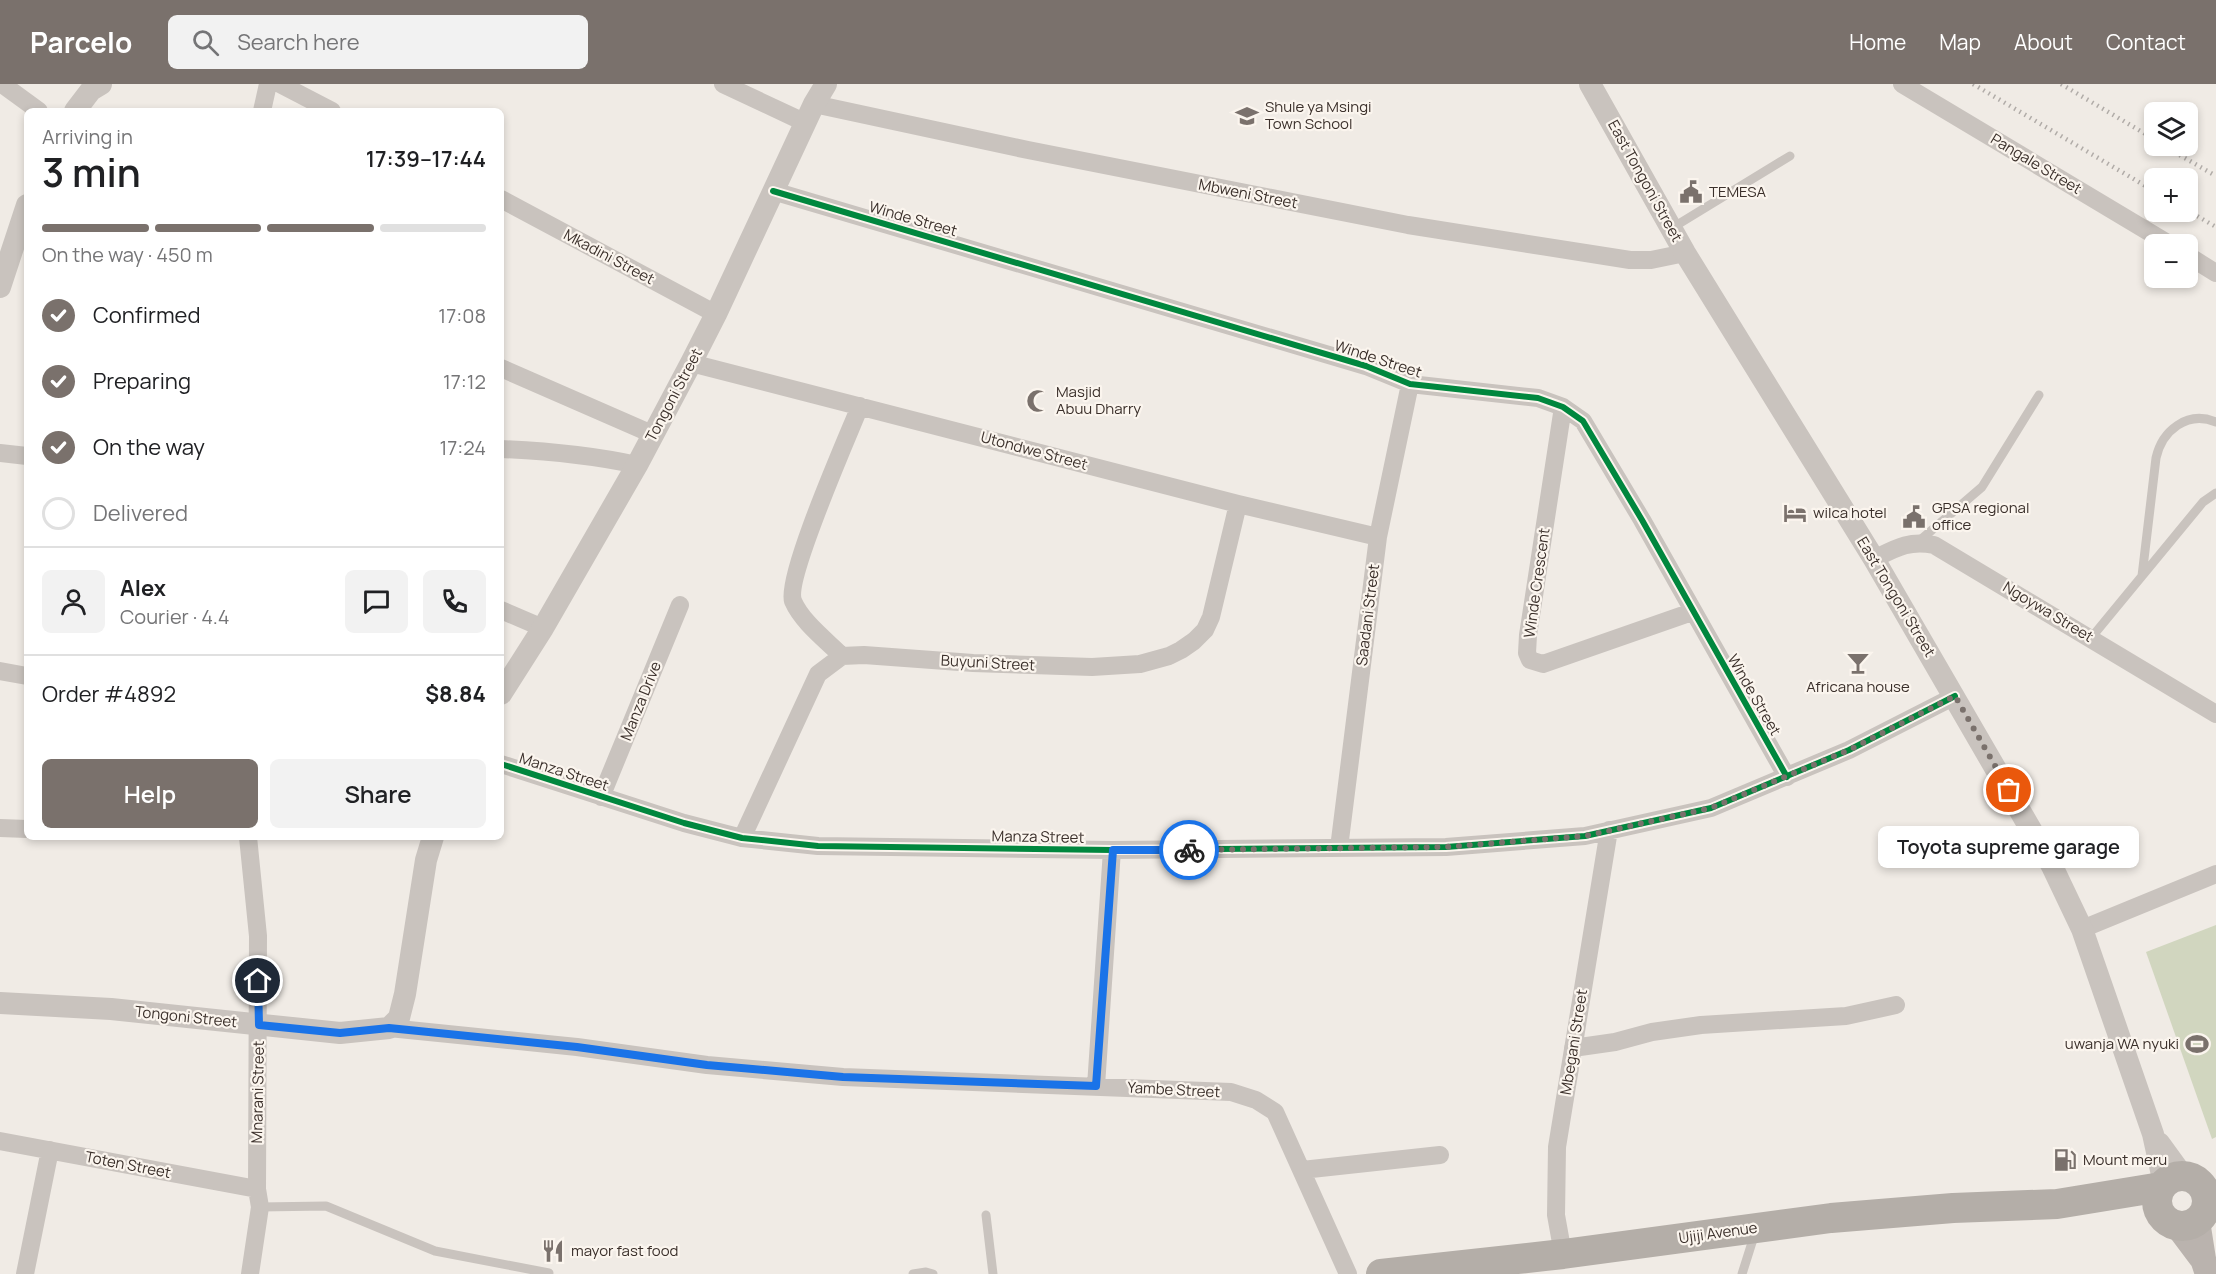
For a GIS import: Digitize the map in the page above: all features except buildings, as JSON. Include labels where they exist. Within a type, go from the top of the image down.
[{"type":"highway","name":"Ujiji Avenue","points":[[1381,1274],[1563,1254],[1831,1218],[1953,1208],[2188,1200]]},
{"type":"main road","points":[[2188,1200],[2205,1267]]},
{"type":"street","points":[[2,84],[35,108]]},
{"type":"street","points":[[263,108],[268,84]]},
{"type":"street","points":[[280,84],[326,108]]},
{"type":"street","name":"Mbweni Street","points":[[723,84],[810,114],[1028,150],[1408,225],[1630,260],[1652,260],[1684,253]]},
{"type":"street","name":"Tongoni Street","points":[[504,689],[543,628],[637,465],[716,314],[826,84]]},
{"type":"street","name":"East Tongoni Street","points":[[1590,84],[1684,253],[1874,559],[2052,866],[2082,929],[2152,1134],[2188,1200]]},
{"type":"street","name":"Pangale Street","points":[[1902,84],[2152,234]]},
{"type":"street","points":[[77,108],[94,86]]},
{"type":"street","name":"Winde Street","points":[[773,191],[1366,366],[1410,384],[1514,394],[1538,398],[1563,407],[1583,421],[1642,520],[1787,777]]},
{"type":"street","name":"Mkadini Street","points":[[504,201],[716,314]]},
{"type":"street","points":[[1,278],[24,213]]},
{"type":"street","points":[[2198,262],[2216,273]]},
{"type":"street","name":"Utondwe Street","points":[[691,363],[1238,504],[1378,537]]},
{"type":"street","points":[[504,369],[652,434]]},
{"type":"street","name":"Saadani Street","points":[[1339,848],[1378,537],[1410,384]]},
{"type":"street","points":[[742,838],[818,674],[842,656],[803,617],[793,600],[792,589],[799,558],[860,406]]},
{"type":"street","name":"Winde Crescent","points":[[1563,407],[1528,636],[1527,653],[1530,660],[1543,664],[1692,612]]},
{"type":"street","points":[[504,449],[598,456],[637,465]]},
{"type":"street","points":[[0,453],[24,456]]},
{"type":"street","name":"Buyuni Street","points":[[842,656],[864,655],[973,663],[1092,667],[1140,664],[1169,656],[1194,641],[1204,630],[1211,617],[1238,504]]},
{"type":"street","points":[[1874,559],[1900,546],[1918,542]]},
{"type":"street","name":"Ngoywa Street","points":[[1918,542],[1934,545],[1959,558],[2216,714]]},
{"type":"street","name":"Manza Drive","points":[[601,797],[680,605]]},
{"type":"street","points":[[504,611],[543,628]]},
{"type":"street","points":[[0,671],[24,675]]},
{"type":"street","name":"Manza Street","points":[[504,765],[684,823],[742,838],[818,846],[1113,850],[1446,847],[1585,836],[1711,808],[1849,750],[1955,696]]},
{"type":"street","points":[[0,828],[24,829]]},
{"type":"street","name":"Mbegani Street","points":[[1563,1254],[1556,1215],[1557,1147],[1609,830]]},
{"type":"street","name":"Mnarani Street","points":[[248,840],[258,936],[256,1189],[260,1208],[250,1274]]},
{"type":"street","points":[[389,1028],[399,1018],[405,994],[426,860],[432,840]]},
{"type":"street","points":[[1096,1086],[1113,850]]},
{"type":"street","points":[[2082,929],[2216,874]]},
{"type":"street","name":"Tongoni Street","points":[[0,1004],[111,1009],[340,1033],[389,1028]]},
{"type":"street","points":[[1573,1048],[1701,1025],[1846,1016],[1896,1005]]},
{"type":"street","name":"Yambe Street","points":[[389,1028],[577,1047],[707,1065],[843,1077],[1231,1092],[1256,1100],[1275,1112],[1348,1274]]},
{"type":"street","name":"Toten Street","points":[[0,1141],[256,1189]]},
{"type":"street","points":[[25,1274],[50,1150]]},
{"type":"street","points":[[1302,1170],[1440,1155]]},
{"type":"lane","points":[[1671,229],[1790,156]]},
{"type":"lane","points":[[1918,542],[1982,487],[2039,394]]},
{"type":"lane","points":[[2142,576],[2159,446],[2166,434],[2178,423],[2195,420],[2216,422]]},
{"type":"lane","points":[[2091,638],[2203,502],[2216,493]]},
{"type":"lane","points":[[260,1208],[326,1206],[435,1251],[549,1273]]},
{"type":"lane","points":[[986,1215],[993,1274]]},
{"type":"lane","points":[[1743,1274],[1756,1228]]},
{"type":"lane","points":[[913,1274],[926,1272],[933,1274]]},
{"type":"green space","name":"uwanja WA nyuki","points":[[2216,925],[2216,1137],[2212,1139],[2146,952]]},
{"type":"railway","points":[[1973,84],[2144,185]]},
{"type":"railway","points":[[2061,84],[2144,133]]},
{"type":"railway","points":[[2181,156],[2216,176]]},
{"type":"railway","points":[[2198,216],[2216,227]]},
{"type":"cycle path","points":[[773,191],[1366,366],[1410,384],[1538,398],[1563,407],[1583,421],[1642,520],[1787,777]]},
{"type":"cycle path","points":[[504,765],[684,823],[742,838],[818,846],[1112,850],[1446,847],[1585,836],[1711,808],[1849,750],[1955,696]]},
{"type":"way so far","points":[[1189,850],[1446,847],[1585,836],[1711,808],[1849,750],[1955,696],[2009,790]]},
{"type":"place","name":"Shule ya Msingi Town School","points":[[1247,116]]},
{"type":"place","name":"TEMESA","points":[[1691,192]]},
{"type":"place","name":"Masjid Abuu Dharry","points":[[1038,401]]},
{"type":"place","name":"wilca hotel","points":[[1795,513]]},
{"type":"place","name":"GPSA regional office","points":[[1914,517]]},
{"type":"place","name":"Africana house","points":[[1858,663]]},
{"type":"place","name":"Toyota supreme garage","points":[[2009,790]]},
{"type":"place","name":"uwanja WA nyuki","points":[[2197,1044]]},
{"type":"place","name":"Mount meru","points":[[2065,1160]]},
{"type":"place","name":"mayor fast food","points":[[553,1251]]},
{"type":"route","points":[[258,981],[259,1025],[340,1033],[370,1032],[389,1028],[577,1047],[707,1065],[843,1077],[1096,1086],[1113,850],[1189,850]]}]
